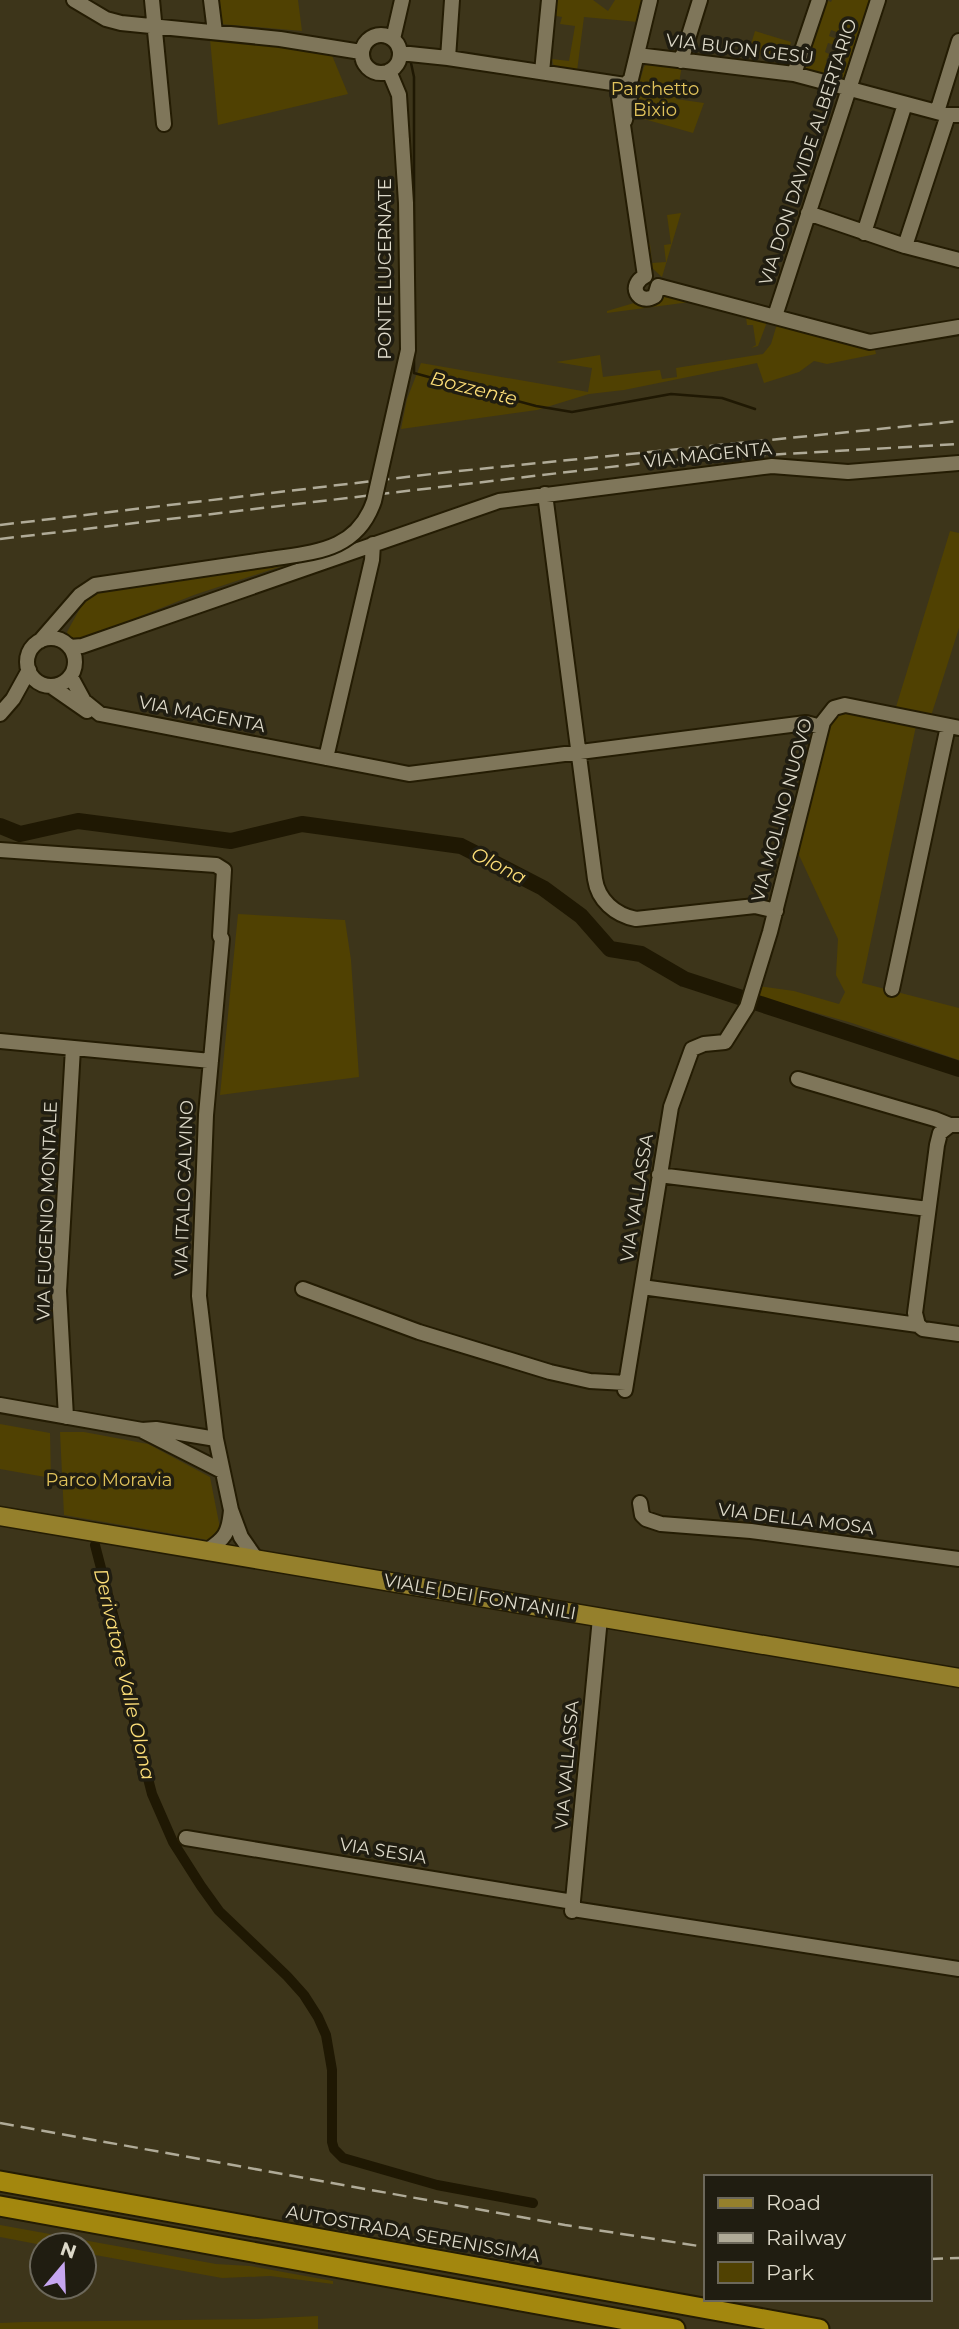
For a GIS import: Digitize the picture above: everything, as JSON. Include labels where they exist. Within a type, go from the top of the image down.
[{"type":"highway","name":"AUTOSTRADA SERENISSIMA","points":[[0,2181],[819,2329]]},
{"type":"highway","points":[[0,2206],[675,2329]]},
{"type":"highway","points":[[0,2219],[101,2224]]},
{"type":"main road","name":"VIALE DEI FONTANILI","points":[[0,1516],[959,1678]]},
{"type":"street","points":[[74,0],[113,21],[292,41],[361,52]]},
{"type":"street","points":[[152,0],[164,124]]},
{"type":"street","points":[[211,0],[215,32]]},
{"type":"street","points":[[393,39],[402,0]]},
{"type":"street","points":[[448,58],[452,0]]},
{"type":"street","points":[[621,84],[631,79],[650,0]]},
{"type":"street","points":[[681,61],[700,0]]},
{"type":"street","points":[[794,74],[819,0]]},
{"type":"street","name":"VIA DON DAVIDE ALBERTARIO","points":[[775,316],[878,0]]},
{"type":"street","points":[[542,72],[549,7]]},
{"type":"street","points":[[384,34],[393,39],[400,53],[397,64],[389,71],[372,71],[364,63],[361,52],[365,42],[373,36],[384,34]]},
{"type":"street","points":[[905,246],[948,114],[959,41]]},
{"type":"street","points":[[400,53],[621,84],[629,89],[630,97],[624,123],[645,276]]},
{"type":"street","name":"VIA BUON GESÙ","points":[[637,55],[794,74],[948,114]]},
{"type":"street","name":"PONTE LUCERNATE","points":[[40,640],[80,594],[95,584],[311,553],[335,547],[358,530],[370,511],[408,350],[406,203],[399,94],[389,71]]},
{"type":"street","points":[[864,233],[905,104]]},
{"type":"street","points":[[808,213],[905,246],[959,260]]},
{"type":"street","points":[[659,285],[658,293],[645,299],[638,296],[635,286],[638,279],[652,277],[659,285],[875,343],[959,327]]},
{"type":"street","name":"VIA MAGENTA","points":[[65,643],[82,646],[481,506],[545,494],[772,466],[848,472],[959,463]]},
{"type":"street","points":[[545,494],[596,887],[600,897],[611,907],[631,918],[642,920],[755,906],[776,911]]},
{"type":"street","points":[[326,758],[372,560],[373,544]]},
{"type":"street","points":[[65,643],[68,609]]},
{"type":"street","name":"VIA MAGENTA","points":[[111,717],[92,709],[84,701],[73,671],[135,628]]},
{"type":"street","points":[[0,714],[13,699],[29,670],[29,653],[40,640],[51,638],[65,643],[75,658],[73,671],[61,684],[46,685],[13,699]]},
{"type":"street","points":[[29,670],[46,685]]},
{"type":"street","name":"VIA MAGENTA","points":[[46,685],[99,717],[111,717],[409,774],[806,723],[821,727]]},
{"type":"street","name":"VIA MOLINO NUOVO","points":[[725,1042],[747,1007],[752,992],[776,911],[821,727],[830,711],[839,705],[845,705],[954,727]]},
{"type":"street","points":[[892,989],[954,727]]},
{"type":"street","name":"VIA ITALO CALVINO","points":[[0,850],[216,865],[222,867],[225,873],[220,936],[222,939],[206,1115],[199,1296],[216,1439],[230,1510],[241,1537],[257,1560]]},
{"type":"street","points":[[0,1041],[211,1061]]},
{"type":"street","name":"VIA VALLASSA","points":[[303,1289],[419,1332],[550,1372],[625,1387],[671,1107],[690,1052],[695,1046],[725,1042]]},
{"type":"street","name":"VIA EUGENIO MONTALE","points":[[66,1417],[59,1291],[73,1048]]},
{"type":"street","points":[[798,1079],[955,1125]]},
{"type":"street","points":[[918,1325],[915,1313],[938,1138],[944,1129],[955,1125]]},
{"type":"street","points":[[659,1175],[928,1209]]},
{"type":"street","points":[[642,1287],[918,1325],[928,1331],[959,1334]]},
{"type":"street","points":[[0,1405],[142,1430],[216,1439]]},
{"type":"street","points":[[142,1430],[222,1471]]},
{"type":"street","name":"VIA DELLA MOSA","points":[[640,1503],[642,1515],[661,1524],[751,1531],[959,1559]]},
{"type":"street","points":[[206,1551],[224,1539],[229,1526],[230,1510]]},
{"type":"street","name":"VIA VALLASSA","points":[[573,1909],[600,1618]]},
{"type":"street","name":"VIA SESIA","points":[[186,1838],[573,1909],[959,1969]]},
{"type":"green space","points":[[218,0],[298,0],[302,31],[221,24]]},
{"type":"green space","points":[[553,0],[593,0],[608,11],[615,0],[644,0],[638,22],[584,17],[577,71],[554,67],[552,59],[569,61],[575,26],[560,24],[562,17],[551,15]]},
{"type":"green space","points":[[825,0],[870,0],[843,81],[802,70]],"holes":[[[831,30],[853,38],[845,62],[836,59],[834,64],[826,61],[829,54],[825,52],[828,43],[838,46],[840,40],[829,36]]]},
{"type":"green space","points":[[755,31],[791,42],[785,62],[749,51]]},
{"type":"green space","points":[[210,39],[331,53],[348,94],[218,125]]},
{"type":"green space","name":"Parchetto Bixio","points":[[647,63],[682,66],[676,99],[704,103],[693,133],[630,115]]},
{"type":"green space","points":[[681,213],[662,277],[652,268],[647,244],[650,244],[652,263],[666,262],[664,245],[671,244],[667,215]]},
{"type":"green space","points":[[670,295],[767,322],[758,346],[751,348],[756,345],[753,325],[747,325],[746,317],[690,302],[607,313],[634,303],[653,305],[664,296]]},
{"type":"green space","points":[[777,324],[875,350],[876,354],[827,364],[814,361],[799,372],[764,383],[757,363],[624,390],[589,394],[537,410],[401,429],[407,399],[421,363],[588,392],[592,368],[556,362],[600,355],[603,377],[660,370],[662,379],[677,377],[676,368],[763,354],[771,344]]},
{"type":"green space","points":[[950,531],[959,533],[959,628],[931,716],[896,707]]},
{"type":"green space","points":[[285,565],[194,595],[80,640],[69,637],[67,632],[83,603],[100,591]]},
{"type":"green space","points":[[847,712],[916,726],[862,983],[959,1008],[959,1060],[852,1023],[757,996],[759,986],[794,991],[839,1004],[845,992],[836,975],[838,939],[798,853],[829,721]]},
{"type":"green space","points":[[238,914],[345,920],[351,960],[359,1077],[220,1095]]},
{"type":"green space","points":[[0,1424],[50,1433],[51,1478],[0,1469]]},
{"type":"green space","name":"Parco Moravia","points":[[60,1432],[84,1432],[148,1444],[210,1477],[220,1528],[208,1540],[64,1515]]},
{"type":"green space","points":[[0,2225],[33,2231],[28,2231],[28,2242],[0,2237]]},
{"type":"green space","points":[[98,2243],[216,2264],[250,2266],[333,2281],[333,2284],[270,2276],[222,2278],[98,2256]]},
{"type":"green space","points":[[318,2316],[318,2329],[0,2329],[0,2323],[24,2322]]},
{"type":"waterway","name":"Bozzente","points":[[411,63],[414,77],[414,300]]},
{"type":"waterway","name":"Bozzente","points":[[414,353],[414,373],[536,406],[572,412],[671,394],[722,398],[755,409]]},
{"type":"waterway","name":"Olona","points":[[0,826],[20,834],[78,821],[231,841],[302,824],[461,846],[543,888],[581,916],[610,949],[641,954],[684,979],[959,1069]]},
{"type":"waterway","name":"Derivatore Valle Olona","points":[[95,1545],[123,1653],[135,1728],[152,1794],[173,1842],[219,1911],[287,1976],[304,1995],[318,2017],[326,2035],[332,2070],[334,2149],[343,2158],[437,2185],[533,2203]]},
{"type":"railway","points":[[0,525],[449,472],[959,421]]},
{"type":"railway","points":[[0,539],[661,461],[959,444]]},
{"type":"railway","points":[[0,2123],[565,2225],[704,2247]]},
{"type":"railway","points":[[931,2259],[959,2258]]}]
